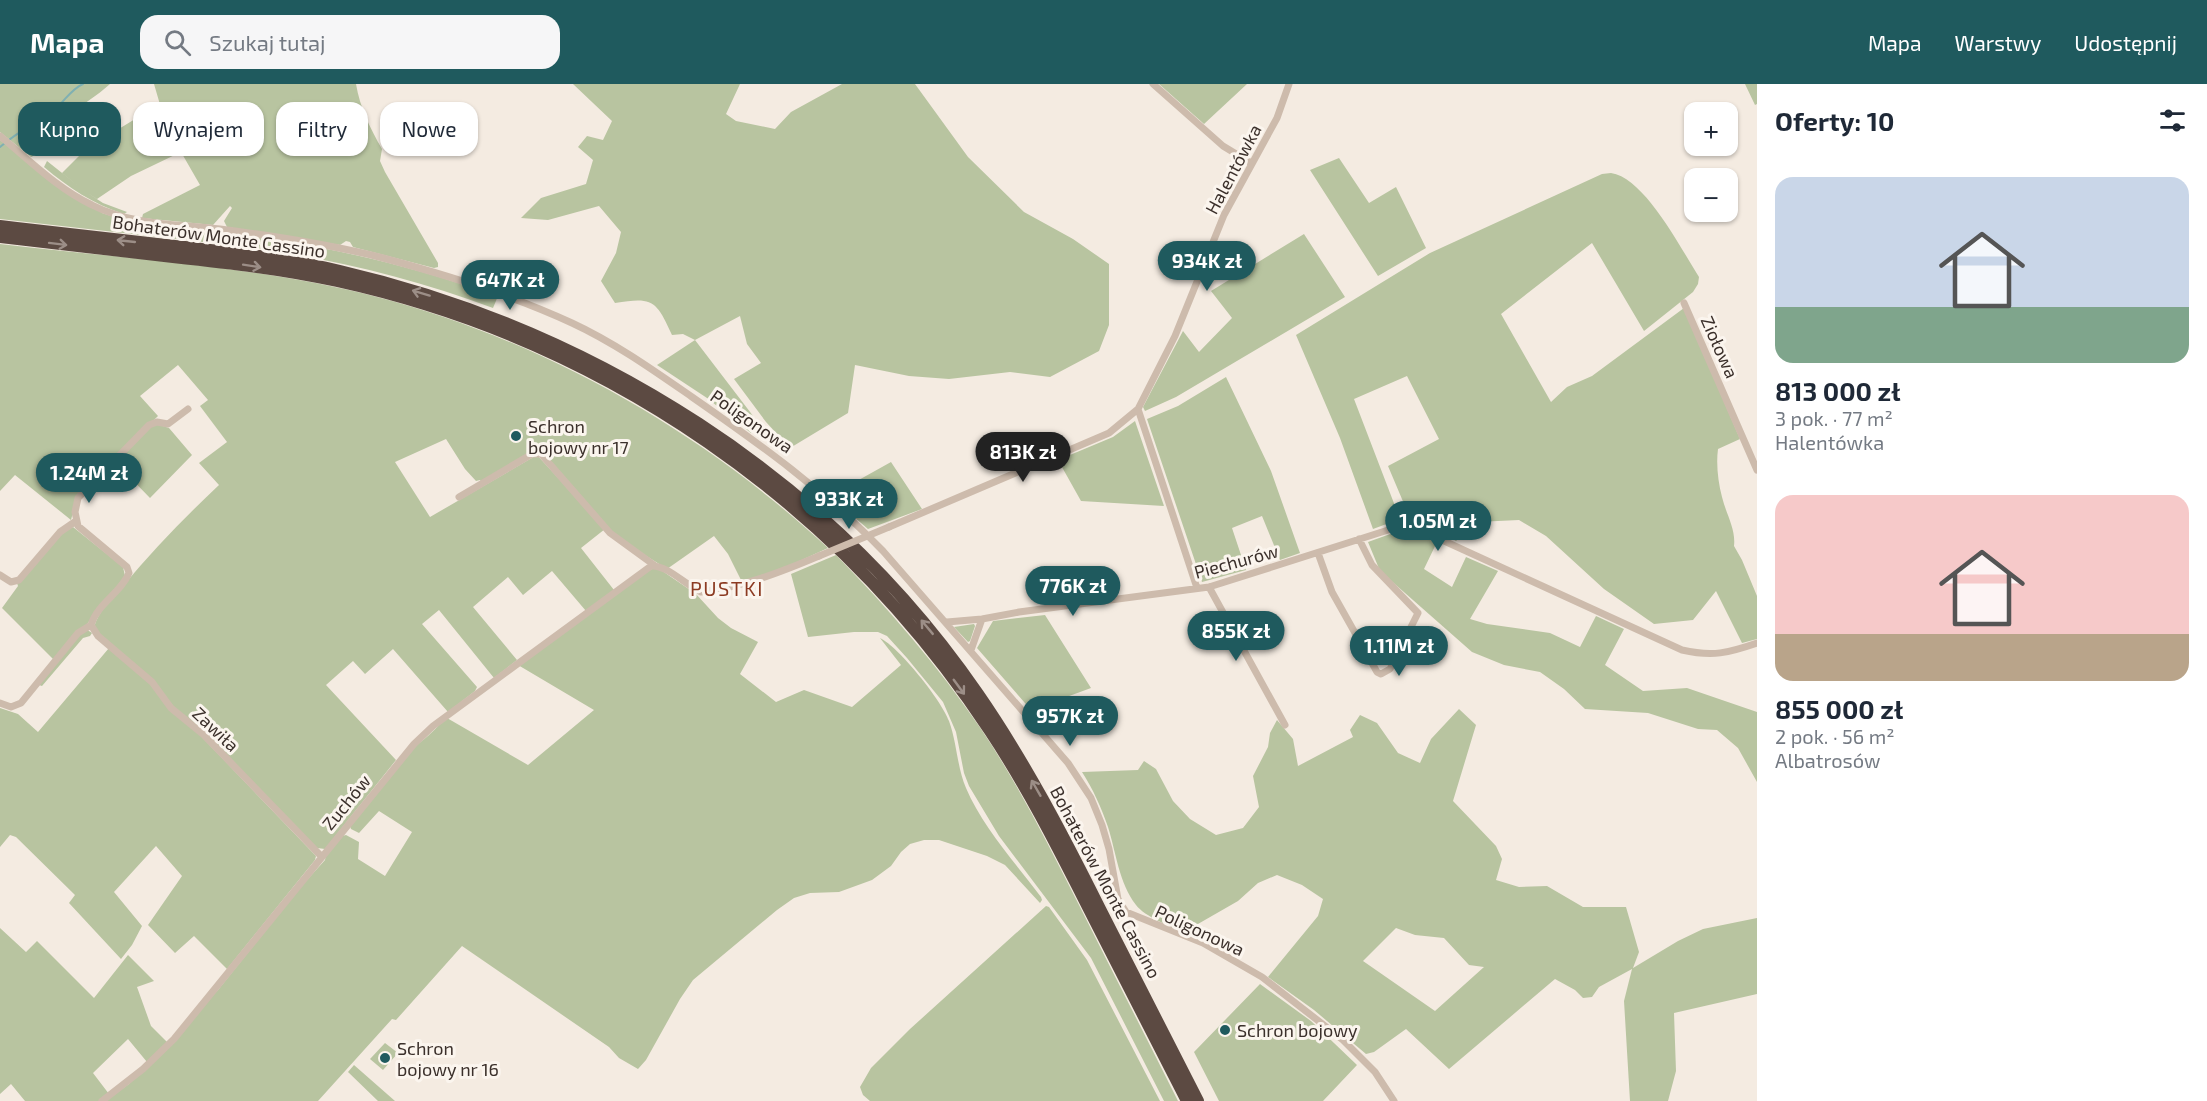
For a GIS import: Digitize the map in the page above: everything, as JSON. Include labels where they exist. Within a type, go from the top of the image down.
[{"type":"highway","name":"Bohaterów Monte Cassino","points":[[0,226],[249,254],[336,270],[397,285],[507,322],[566,348],[667,403],[729,444],[788,488],[857,551],[942,645],[975,690],[1018,756],[1052,815],[1198,1101]]},
{"type":"highway","name":"Bohaterów Monte Cassino","points":[[0,237],[246,265],[334,280],[382,292],[502,332],[562,357],[661,412],[722,452],[781,496],[850,559],[934,651],[1014,769],[1187,1101]]},
{"type":"street","points":[[1153,84],[1223,146],[1251,163]]},
{"type":"street","name":"Halentówka","points":[[654,565],[701,592],[729,588],[769,576],[819,556],[1109,433],[1138,409],[1175,336],[1224,215],[1276,118],[1289,84]]},
{"type":"street","name":"Poligonowa","points":[[1,137],[73,195],[108,212],[146,221],[266,235],[381,257],[447,276],[537,308],[596,335],[751,437],[814,486],[883,550],[1080,780],[1102,825],[1118,898],[1126,912],[1203,944],[1262,977],[1343,1040],[1375,1072],[1394,1101]]},
{"type":"street","name":"Ziołowa","points":[[1684,303],[1757,470]]},
{"type":"street","points":[[0,703],[12,707],[21,703],[78,633],[91,625],[96,614],[129,573],[127,567],[81,529],[76,521],[76,506],[81,494],[149,425],[157,422],[168,424],[188,409]]},
{"type":"street","points":[[1138,409],[1197,588]]},
{"type":"street","points":[[459,497],[532,454],[541,454],[610,532],[654,565]]},
{"type":"street","points":[[0,575],[11,582],[19,580],[60,532],[76,521]]},
{"type":"street","name":"Piechurów","points":[[946,622],[1209,587],[1407,524],[1673,647],[1715,655],[1757,643]]},
{"type":"street","points":[[1318,553],[1332,592],[1377,672],[1381,674],[1390,669],[1418,613],[1372,565],[1359,539]]},
{"type":"street","name":"Zuchów","points":[[102,1101],[143,1069],[174,1039],[321,856],[424,734],[518,662],[646,568],[654,565]]},
{"type":"street","points":[[1209,587],[1285,725]]},
{"type":"street","points":[[970,650],[982,619]]},
{"type":"street","name":"Zawiła","points":[[91,625],[98,636],[152,682],[171,708],[204,735],[321,856]]},
{"type":"green space","points":[[0,84],[110,84],[87,102],[18,102],[18,147],[0,132]]},
{"type":"green space","points":[[154,84],[356,84],[360,102],[276,102],[276,156],[368,156],[368,122],[380,145],[380,161],[385,172],[438,263],[438,267],[434,268],[353,247],[350,242],[346,241],[340,245],[227,227],[224,221],[232,208],[230,206],[213,225],[142,218],[143,214],[200,185],[183,156],[264,156],[264,102],[159,102]]},
{"type":"green space","points":[[573,84],[740,84],[726,114],[736,121],[775,129],[791,112],[842,84],[915,84],[968,157],[1024,212],[1073,239],[1109,264],[1109,325],[1099,351],[1050,377],[1010,372],[949,379],[909,376],[855,365],[848,413],[790,448],[766,422],[734,379],[761,363],[747,344],[740,316],[695,340],[683,334],[672,335],[662,314],[652,304],[646,301],[615,303],[601,281],[616,253],[621,232],[599,206],[548,220],[521,218],[541,198],[586,184],[593,160],[578,147],[587,136],[603,140],[612,121]]},
{"type":"green space","points":[[1159,84],[1247,84],[1204,124]]},
{"type":"green space","points":[[1745,84],[1757,84],[1757,104],[1755,105]]},
{"type":"green space","points":[[133,120],[133,156],[173,156],[131,176],[97,199],[86,192],[103,203],[127,212],[124,214],[72,188],[44,167],[47,161],[62,173],[79,156],[121,156],[121,128]]},
{"type":"green space","points":[[0,140],[18,153],[18,156],[22,156],[102,213],[142,224],[268,239],[355,255],[413,269],[498,296],[493,308],[409,280],[265,249],[265,247],[264,249],[0,219]]},
{"type":"green space","points":[[1339,158],[1369,203],[1396,187],[1426,248],[1378,276],[1310,170]]},
{"type":"green space","points":[[1611,173],[1637,187],[1661,216],[1699,277],[1693,292],[1644,331],[1592,243],[1501,314],[1551,402],[1567,387],[1592,376],[1684,308],[1740,439],[1718,449],[1719,485],[1734,534],[1734,546],[1757,596],[1757,639],[1742,643],[1716,591],[1693,620],[1654,624],[1604,589],[1546,536],[1519,520],[1477,522],[1456,541],[1410,518],[1388,466],[1439,439],[1407,376],[1354,399],[1400,519],[1373,529],[1340,438],[1296,335],[1430,253],[1602,174]]},
{"type":"green space","points":[[1304,234],[1345,297],[1176,397],[1145,411],[1143,407],[1183,331],[1199,352],[1232,318],[1211,291]]},
{"type":"green space","points":[[0,244],[189,264],[284,277],[377,297],[500,338],[618,395],[673,428],[727,465],[779,505],[828,548],[782,569],[742,582],[728,554],[714,536],[667,569],[618,538],[540,452],[482,483],[480,480],[476,481],[465,469],[446,439],[395,462],[430,517],[537,455],[605,529],[581,548],[614,590],[586,611],[552,571],[523,595],[508,577],[473,607],[517,660],[494,678],[439,610],[422,624],[477,687],[448,712],[393,649],[365,674],[353,661],[326,685],[396,760],[325,849],[317,848],[94,627],[106,605],[219,485],[199,463],[227,442],[200,406],[208,400],[178,365],[140,396],[158,416],[77,496],[71,520],[15,475],[0,491]]},
{"type":"green space","points":[[695,340],[760,425],[751,433],[707,398],[657,365]]},
{"type":"green space","points":[[1226,377],[1271,471],[1300,553],[1280,560],[1262,516],[1232,528],[1246,570],[1202,582],[1147,419],[1178,406]]},
{"type":"green space","points":[[1135,421],[1164,506],[1081,501],[1058,460],[1113,437]]},
{"type":"green space","points":[[157,424],[169,428],[192,455],[150,498],[115,462],[151,426]]},
{"type":"green space","points":[[891,462],[922,509],[868,529],[830,496]]},
{"type":"green space","points":[[73,527],[123,567],[125,576],[87,624],[54,660],[2,608],[18,586],[17,583],[61,534]]},
{"type":"green space","points":[[1407,528],[1437,542],[1424,569],[1452,587],[1466,557],[1498,571],[1470,619],[1487,624],[1550,633],[1580,647],[1596,616],[1624,629],[1605,665],[1643,691],[1687,688],[1757,712],[1757,782],[1738,748],[1717,730],[1698,729],[1648,713],[1585,709],[1564,689],[1540,672],[1504,665],[1472,652],[1380,571],[1368,542]]},
{"type":"green space","points":[[836,555],[894,617],[930,660],[995,750],[1044,837],[1178,1101],[1164,1101],[1091,958],[999,836],[969,786],[964,773],[956,732],[943,702],[887,636],[878,632],[854,632],[808,637],[791,574]]},
{"type":"green space","points":[[658,568],[696,594],[718,618],[731,628],[758,642],[740,674],[776,702],[804,690],[852,707],[901,665],[880,638],[888,643],[919,675],[945,712],[952,729],[966,788],[1000,844],[1041,897],[1040,903],[1005,865],[987,856],[939,840],[924,840],[910,844],[891,866],[872,880],[839,892],[810,893],[794,898],[777,910],[693,980],[646,1060],[638,1069],[619,1058],[609,1047],[462,946],[396,1020],[392,1019],[318,1101],[105,1101],[129,1084],[218,990],[325,860],[326,854],[342,836],[346,835],[359,842],[358,859],[385,876],[412,832],[379,811],[359,833],[350,826],[416,745],[447,718],[528,765],[594,710],[518,665],[647,570]]},
{"type":"green space","points":[[1045,615],[1091,688],[1031,710],[977,648],[993,621]]},
{"type":"green space","points":[[974,624],[968,642],[954,627]]},
{"type":"green space","points":[[86,629],[92,633],[90,636],[83,638],[42,686],[39,685],[78,634]]},
{"type":"green space","points":[[109,648],[150,683],[316,856],[227,969],[194,936],[175,953],[148,925],[182,876],[156,846],[114,892],[142,926],[121,959],[69,903],[75,895],[16,837],[10,835],[0,847],[0,708],[18,714],[38,732]]},
{"type":"green space","points":[[1459,709],[1476,725],[1453,801],[1496,846],[1502,859],[1496,880],[1519,887],[1547,886],[1583,907],[1626,907],[1639,952],[1633,968],[1703,929],[1757,918],[1757,994],[1674,1013],[1676,1071],[1668,1101],[1630,1101],[1624,1001],[1632,969],[1599,987],[1592,997],[1583,998],[1575,990],[1555,979],[1449,1069],[1406,1029],[1374,1052],[1366,1054],[1314,1010],[1268,977],[1318,916],[1323,899],[1302,885],[1277,875],[1258,883],[1238,901],[1184,932],[1151,917],[1136,905],[1130,896],[1105,820],[1082,772],[1138,770],[1144,761],[1156,769],[1173,801],[1190,819],[1216,835],[1243,828],[1259,807],[1253,776],[1268,747],[1270,733],[1277,720],[1293,739],[1298,766],[1353,737],[1350,730],[1360,715],[1377,723],[1398,753],[1420,763],[1431,739]],"holes":[[[1396,928],[1415,935],[1444,938],[1469,965],[1484,967],[1435,1011],[1363,961]]]},
{"type":"green space","points":[[1046,906],[1087,960],[1160,1101],[870,1101],[863,1095],[860,1087],[871,1068],[910,1029]]},
{"type":"green space","points":[[0,928],[26,952],[37,941],[94,998],[128,955],[154,981],[137,987],[151,1026],[168,1043],[147,1062],[128,1039],[93,1073],[109,1094],[99,1101],[25,1101],[11,1084],[0,1094]]},
{"type":"green space","points":[[1260,984],[1311,1021],[1357,1065],[1323,1101],[1219,1101],[1194,1052]]},
{"type":"green space","points":[[385,1043],[398,1053],[383,1070],[370,1059]]},
{"type":"green space","points":[[354,1065],[395,1101],[378,1101],[348,1072]]},
{"type":"waterway","points":[[0,147],[55,109],[83,84]]},
{"type":"place","name":"Schron bojowy nr 17","points":[[516,436]]},
{"type":"place","name":"Schron bojowy","points":[[1225,1030]]},
{"type":"place","name":"Schron bojowy nr 16","points":[[385,1058]]},
{"type":"district","name":"PUSTKI","points":[[727,588]]}]
